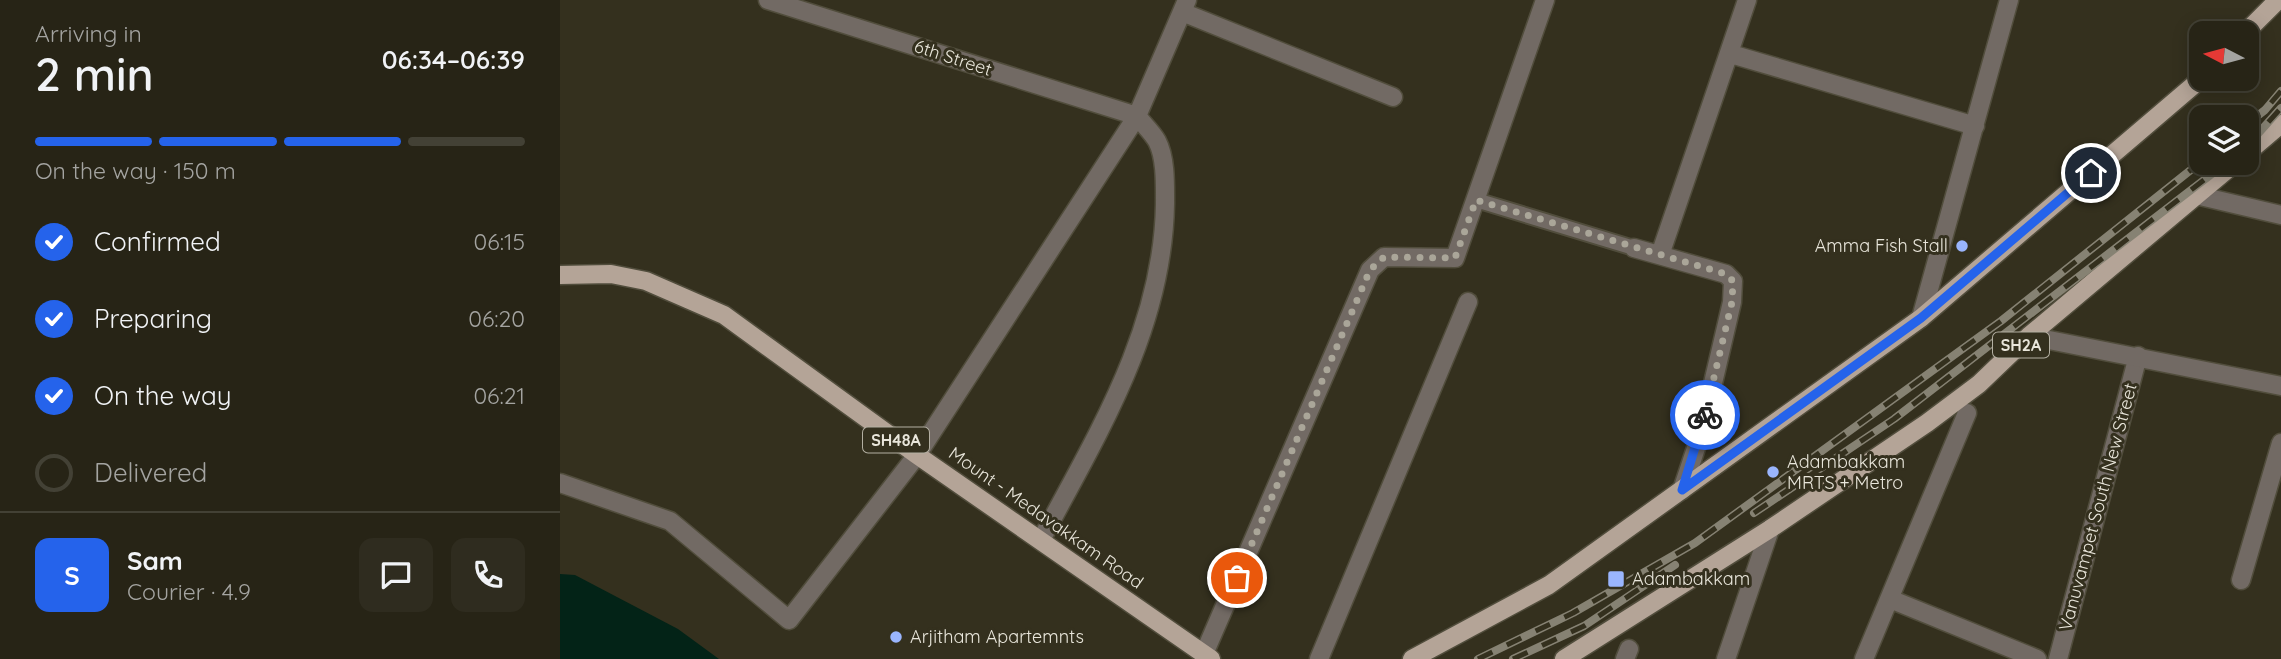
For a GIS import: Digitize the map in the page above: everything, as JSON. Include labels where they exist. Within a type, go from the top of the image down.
[{"type":"main road","points":[[2257,21],[2278,0]]},
{"type":"main road","points":[[1412,659],[1549,585],[1921,318],[2189,90]]},
{"type":"main road","points":[[2259,143],[2281,124]]},
{"type":"main road","name":"SH2A","points":[[1564,659],[1770,529],[1927,423],[1979,384],[2029,336],[2220,175]]},
{"type":"main road","name":"Mount - Medavakkam Road","points":[[560,275],[611,274],[646,281],[724,315],[917,455],[1208,657]]},
{"type":"street","points":[[1208,657],[1370,270],[1384,257],[1455,258],[1545,0]]},
{"type":"street","points":[[1660,255],[1731,54],[1747,0]]},
{"type":"street","points":[[1921,318],[2009,0]]},
{"type":"street","name":"6th Street","points":[[775,1],[1137,116]]},
{"type":"street","points":[[560,483],[670,521],[789,620],[917,455],[1137,116],[1185,6],[1393,97]]},
{"type":"street","points":[[1731,54],[1976,126]]},
{"type":"street","points":[[1041,540],[1115,403],[1148,315],[1159,265],[1165,180],[1157,142],[1137,116]]},
{"type":"street","points":[[2196,195],[2281,215]]},
{"type":"street","points":[[1634,248],[1726,274],[1733,281],[1734,289],[1702,430],[1682,490]]},
{"type":"street","points":[[1319,659],[1468,302]]},
{"type":"street","points":[[2029,336],[2281,386]]},
{"type":"street","name":"Vanuvampet South New Street","points":[[2058,659],[2138,356]]},
{"type":"street","points":[[1864,659],[1967,414]]},
{"type":"street","points":[[2241,580],[2281,443]]},
{"type":"street","points":[[1726,659],[1770,529]]},
{"type":"street","points":[[1890,599],[2037,659]]},
{"type":"lane","points":[[1476,200],[1634,248]]},
{"type":"shaded area","points":[[560,574],[575,575],[678,629],[719,659],[560,659]]},
{"type":"railway","points":[[2259,115],[2281,91]]},
{"type":"railway","points":[[2259,133],[2281,108]]},
{"type":"railway","points":[[1478,659],[1573,613],[1695,543],[2001,321],[2189,171]]},
{"type":"railway","points":[[1754,513],[1894,419],[2210,175]]},
{"type":"railway","points":[[1513,659],[1584,626],[1675,565]]},
{"type":"way so far","points":[[1237,578],[1370,270],[1384,257],[1404,255],[1455,258],[1476,200],[1726,274],[1733,281],[1734,289],[1705,415]]},
{"type":"place","name":"Amma Fish Stall","points":[[1962,246]]},
{"type":"place","name":"Adambakkam MRTS + Metro","points":[[1773,472]]},
{"type":"place","name":"Adambakkam","points":[[1616,579]]},
{"type":"place","name":"Arjitham Apartemnts","points":[[896,637]]},
{"type":"route","points":[[1705,415],[1682,490],[1921,318],[2091,173]]}]
